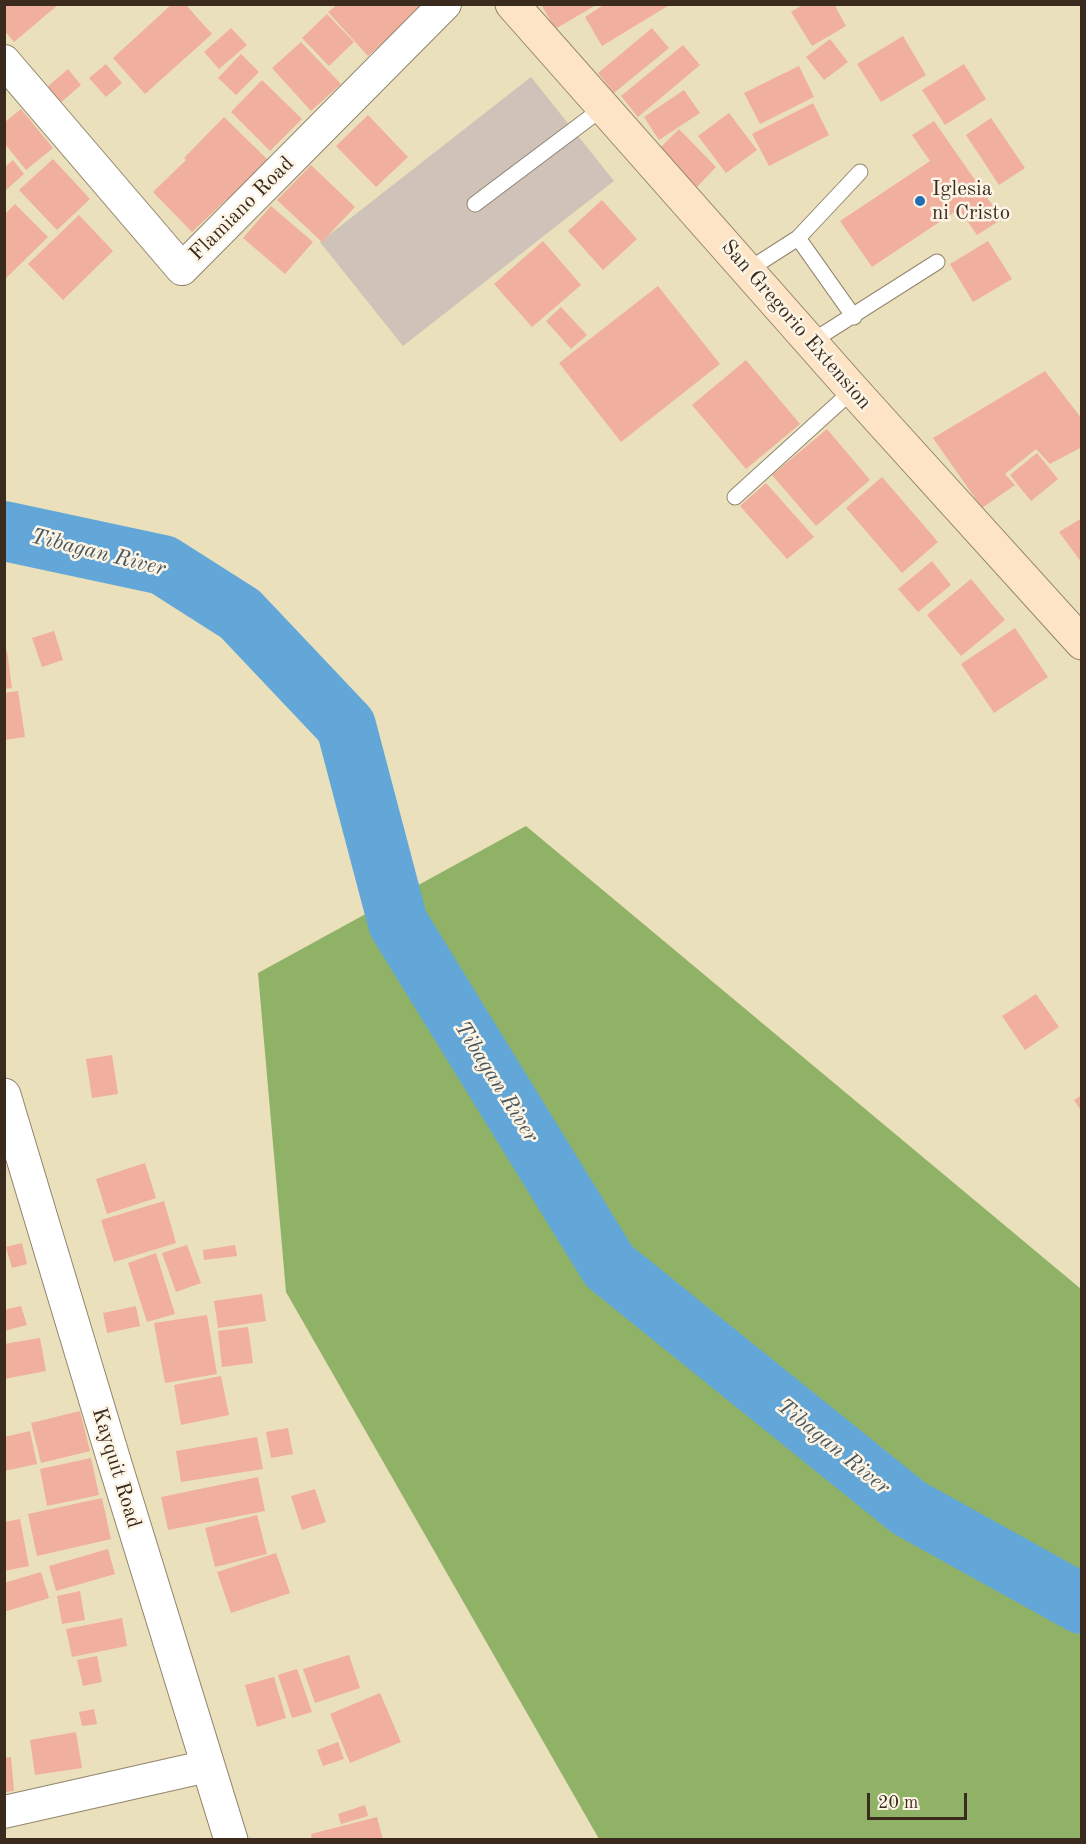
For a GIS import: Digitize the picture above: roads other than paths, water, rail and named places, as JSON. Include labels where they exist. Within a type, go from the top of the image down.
[{"type":"main road","name":"San Gregorio Extension","points":[[512,4],[853,390],[1082,643]]},
{"type":"street","name":"Flamiano Road","points":[[4,61],[182,269],[445,4]]},
{"type":"street","name":"Kayquit Road","points":[[4,1095],[231,1839]]},
{"type":"street","points":[[4,1812],[208,1766]]},
{"type":"lane","points":[[475,204],[604,107]]},
{"type":"lane","points":[[748,270],[798,238],[860,172]]},
{"type":"lane","points":[[798,238],[854,317]]},
{"type":"lane","points":[[811,342],[854,317],[937,262]]},
{"type":"lane","points":[[735,497],[853,390]]},
{"type":"waterway","name":"Tibagan River","points":[[4,531],[163,565],[240,614],[346,726],[398,923],[609,1266],[909,1508],[1082,1604]]},
{"type":"place","name":"Iglesia ni Cristo","points":[[920,201]]}]
